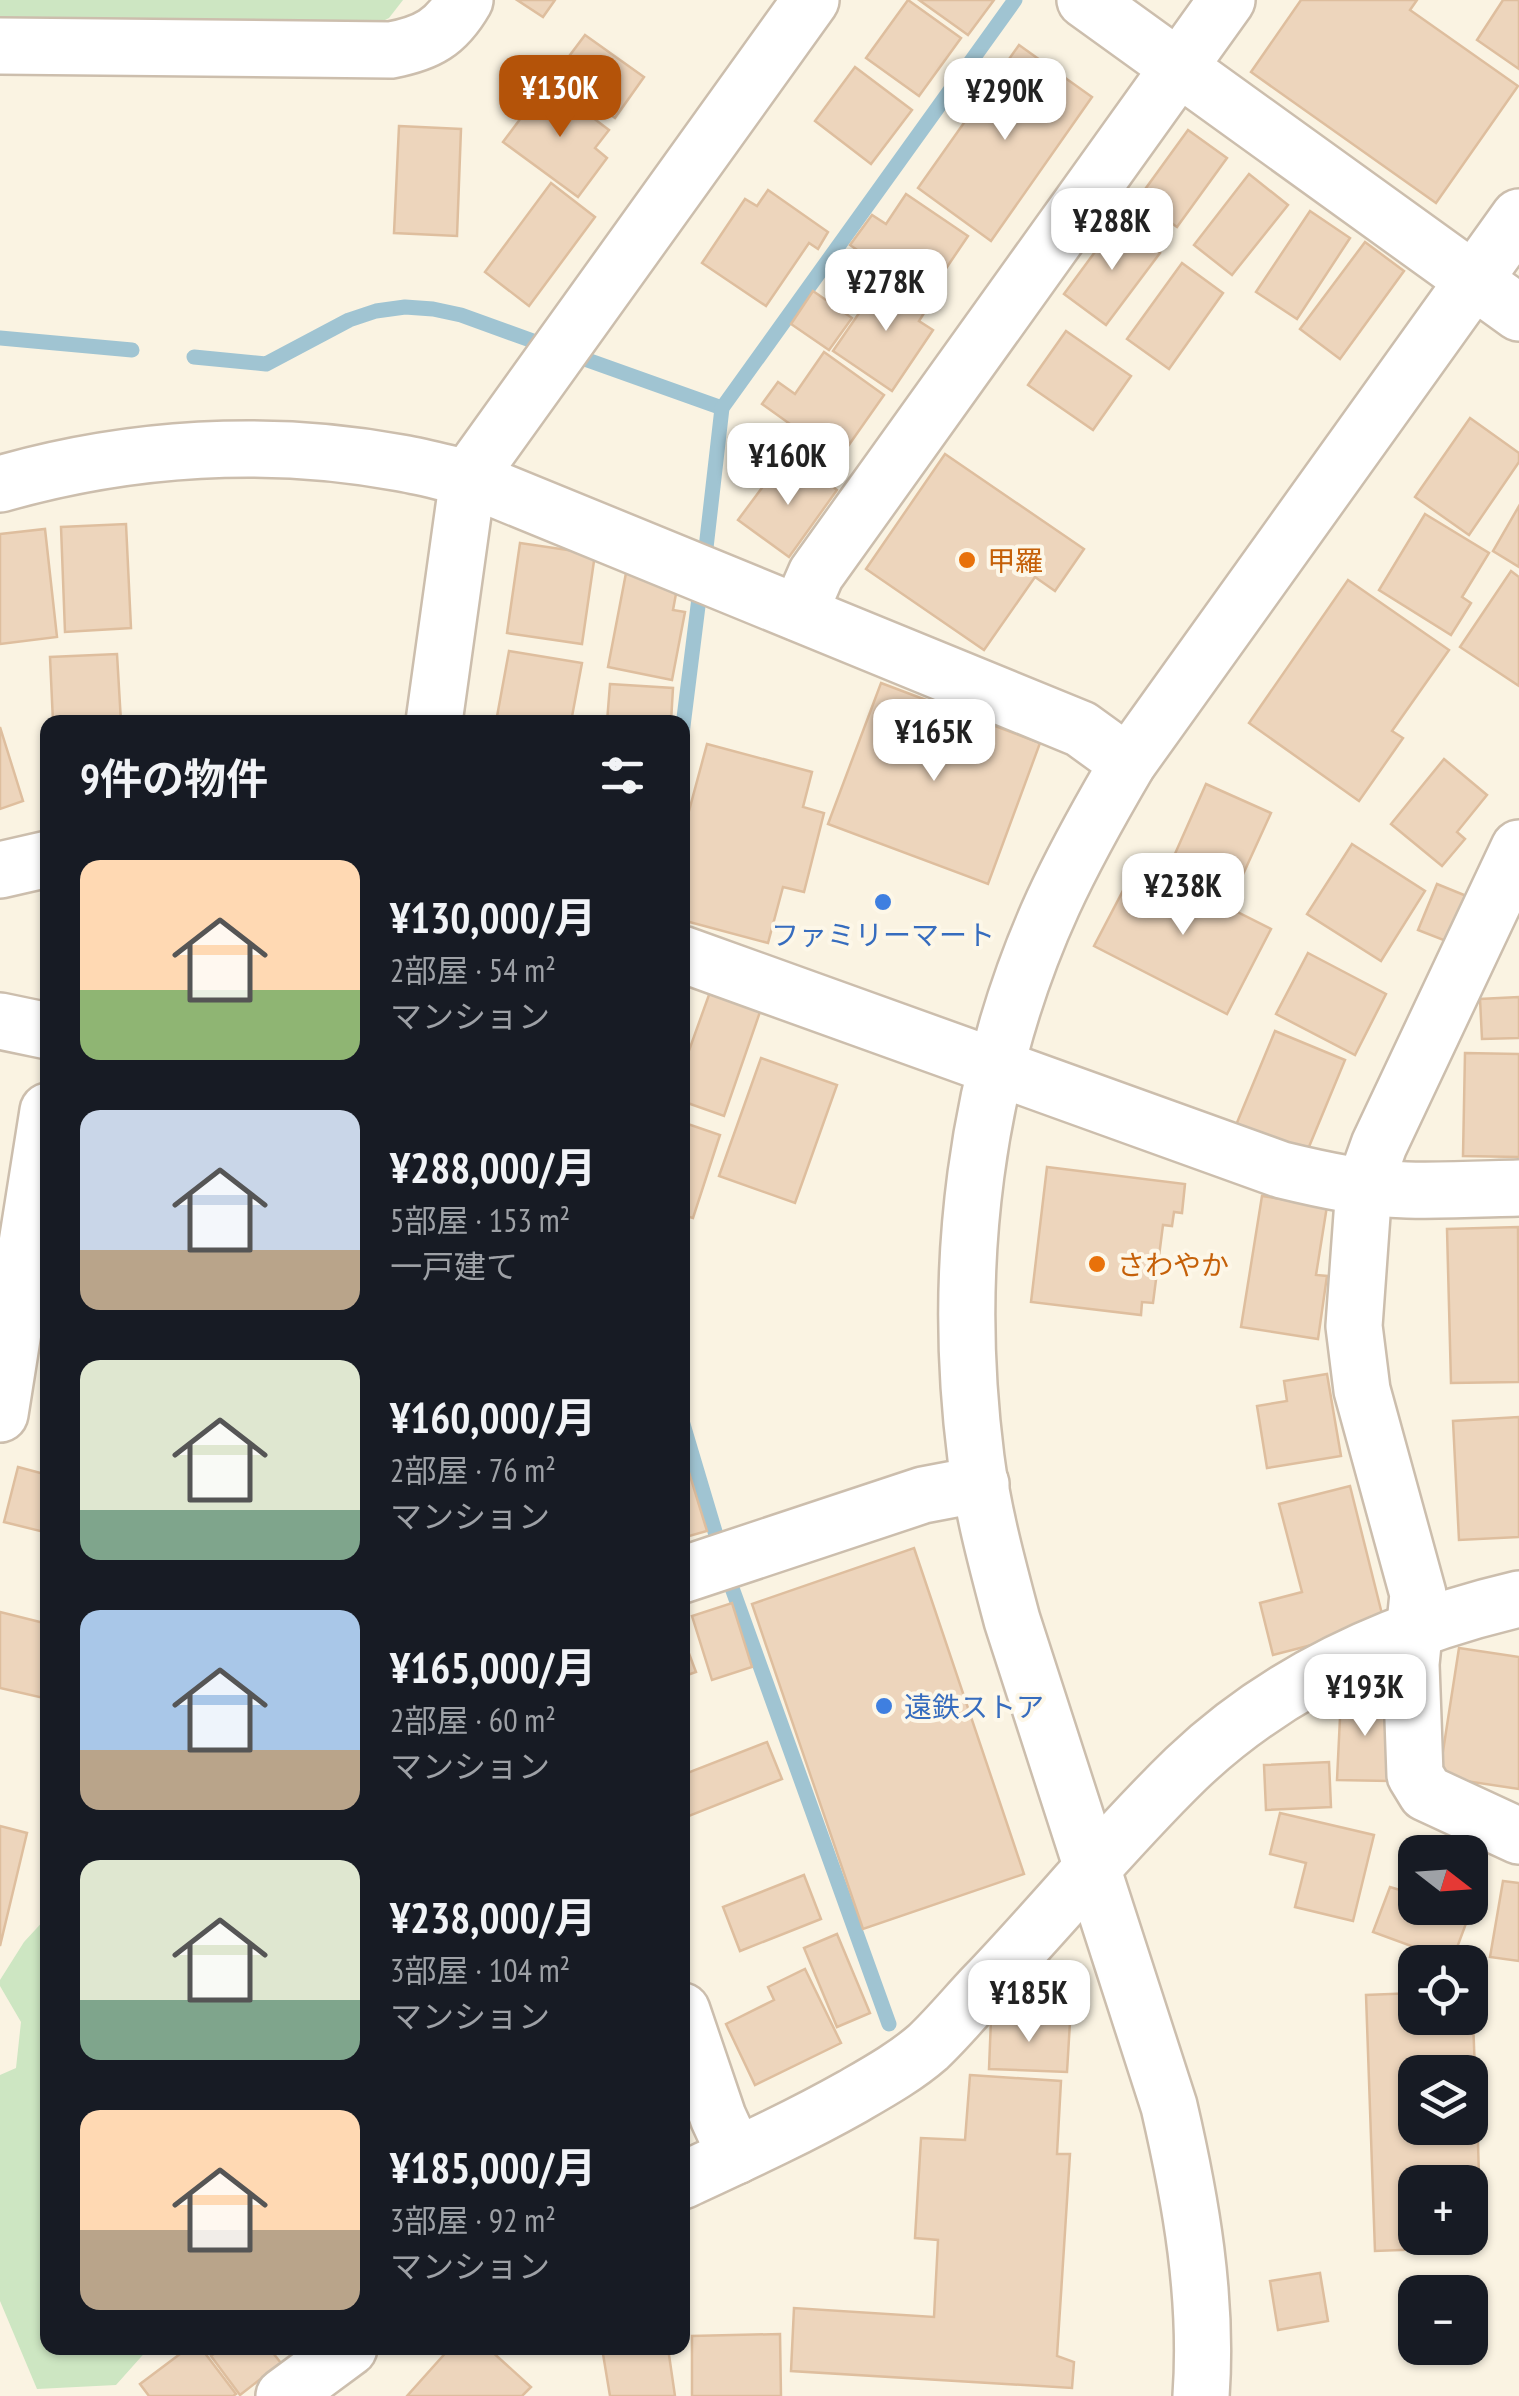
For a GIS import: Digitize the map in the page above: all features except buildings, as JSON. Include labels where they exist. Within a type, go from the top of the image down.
[{"type":"street","points":[[0,46],[390,50],[418,45],[442,30],[465,0]]},
{"type":"street","points":[[435,715],[468,478],[811,0]]},
{"type":"street","points":[[1085,0],[1519,312]]},
{"type":"street","points":[[799,614],[816,574],[1227,0]]},
{"type":"street","points":[[1201,2396],[1196,2245],[1169,2106],[1012,1620],[991,1542],[968,1381],[966,1299],[970,1219],[996,1067],[1022,981],[1052,905],[1088,832],[1128,763],[1519,218]]},
{"type":"street","points":[[0,484],[102,461],[201,450],[252,449],[401,462],[468,478],[1081,729],[1128,763]]},
{"type":"street","points":[[1519,848],[1379,1145],[1364,1187],[1355,1294],[1362,1390],[1418,1594],[1411,1664],[1414,1776],[1426,1793],[1519,1836]]},
{"type":"street","points":[[0,870],[40,861]]},
{"type":"street","points":[[690,957],[1282,1170],[1364,1187],[1519,1188]]},
{"type":"street","points":[[0,1021],[40,1029]]},
{"type":"street","points":[[2,1393],[40,1160]]},
{"type":"street","points":[[690,1572],[923,1495],[980,1484]]},
{"type":"street","points":[[690,2177],[805,2124],[926,2048],[1188,1767],[1274,1700],[1320,1671],[1414,1628],[1519,1599]]},
{"type":"street","points":[[690,2035],[718,2117],[736,2156]]},
{"type":"street","points":[[284,2396],[340,2355]]},
{"type":"green space","points":[[0,0],[403,0],[389,18],[371,27],[0,26]]},
{"type":"green space","points":[[40,1925],[40,2355],[143,2355],[116,2385],[37,2389],[0,2301],[0,2075],[16,2068],[21,2022],[0,1980]]},
{"type":"waterway","points":[[706,548],[722,408],[1015,0]]},
{"type":"waterway","points":[[194,357],[266,364],[349,320],[405,307],[461,315],[533,341]]},
{"type":"waterway","points":[[0,338],[132,350]]},
{"type":"waterway","points":[[579,357],[722,408]]},
{"type":"waterway","points":[[684,715],[699,598]]},
{"type":"waterway","points":[[690,1448],[716,1535]]},
{"type":"waterway","points":[[732,1588],[889,2024]]},
{"type":"place","name":"甲羅","points":[[967,560]]},
{"type":"place","name":"ファミリーマート","points":[[883,902]]},
{"type":"place","name":"さわやか","points":[[1097,1264]]},
{"type":"place","name":"遠鉄ストア","points":[[884,1706]]}]
